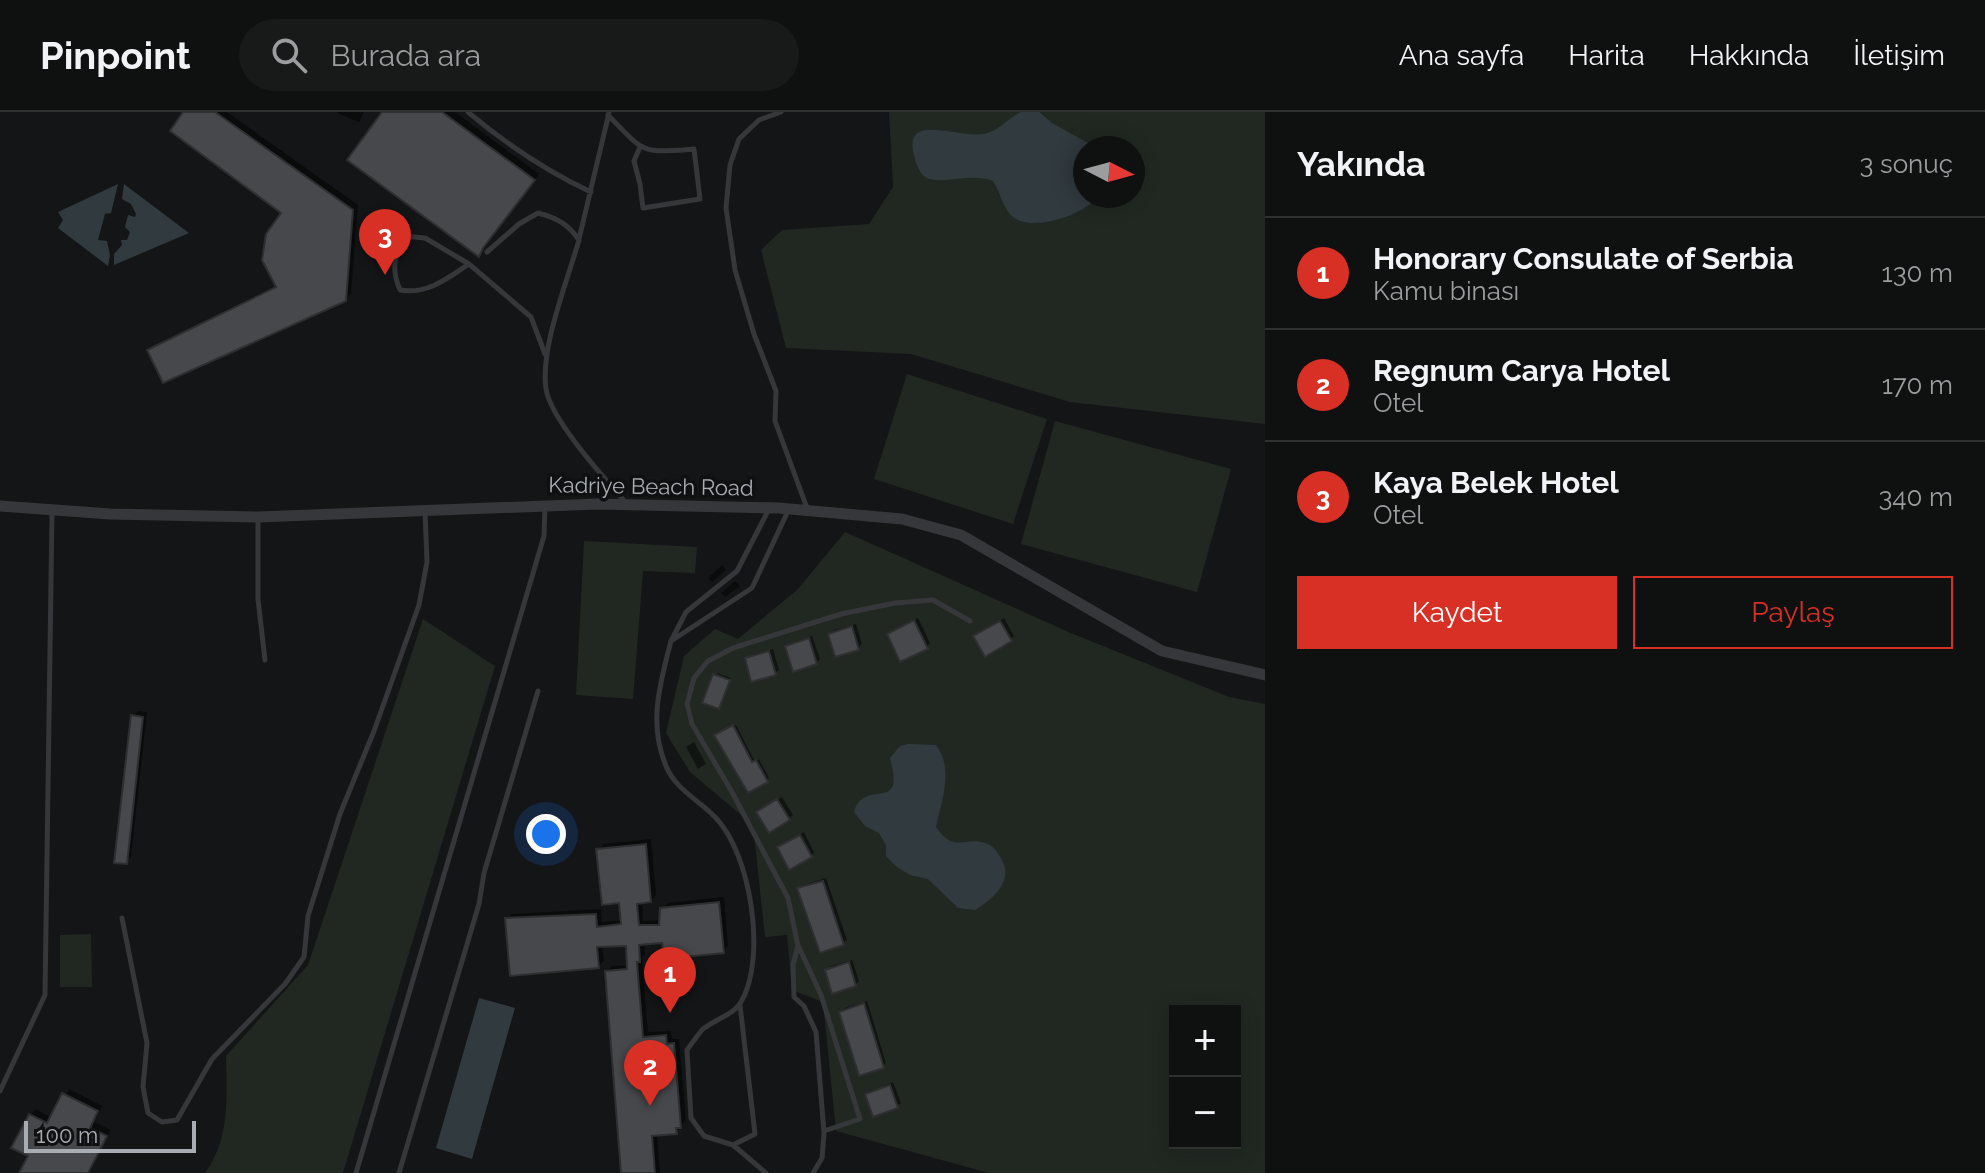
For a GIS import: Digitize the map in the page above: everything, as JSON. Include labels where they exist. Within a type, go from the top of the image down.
[{"type":"street","name":"Kadriye Beach Road","points":[[0,506],[52,511],[258,517],[545,504],[627,505],[770,508],[902,519],[961,535],[1162,651],[1265,675]]},
{"type":"lane","points":[[468,112],[552,174],[591,192]]},
{"type":"lane","points":[[781,112],[759,120],[739,139],[730,165],[726,208],[735,270],[754,334],[776,391],[775,421],[807,511]]},
{"type":"lane","points":[[609,114],[579,240],[546,357],[546,392],[566,430],[627,505]]},
{"type":"lane","points":[[609,114],[640,147],[650,153],[694,149],[700,199],[643,208],[634,161],[640,147]]},
{"type":"lane","points":[[487,252],[519,224],[538,213],[570,227],[579,240]]},
{"type":"lane","points":[[469,264],[447,279],[416,293],[400,290],[393,273],[396,253],[405,236],[425,238],[469,264],[531,317],[546,357]]},
{"type":"lane","points":[[356,1173],[544,536],[545,504]]},
{"type":"lane","points":[[733,1145],[755,1134],[740,1005],[752,976],[754,923],[739,855],[718,820],[678,785],[666,766],[657,729],[657,697],[671,641],[686,612],[737,571],[770,508]]},
{"type":"lane","points":[[671,641],[752,588],[789,509]]},
{"type":"lane","points":[[122,918],[147,1043],[143,1087],[148,1113],[162,1122],[177,1120],[212,1059],[285,984],[304,957],[308,916],[340,814],[374,731],[419,605],[427,562],[425,510]]},
{"type":"lane","points":[[0,1091],[45,995],[52,511]]},
{"type":"lane","points":[[258,517],[258,599],[265,660]]},
{"type":"lane","points":[[824,1131],[860,1119],[821,995],[798,946],[788,898],[692,724],[687,704],[694,678],[708,661],[733,648],[841,614],[895,603],[933,600],[970,621]]},
{"type":"lane","points":[[399,1173],[538,691]]},
{"type":"lane","points":[[798,946],[793,965],[794,997],[804,1006],[816,1032],[824,1131],[822,1158],[813,1173]]},
{"type":"lane","points":[[740,1005],[703,1029],[687,1050],[691,1118],[704,1136],[733,1145],[766,1173]]},
{"type":"shaded area","points":[[889,112],[1265,112],[1265,424],[1070,402],[911,354],[786,348],[761,250],[782,230],[869,224],[893,187]]},
{"type":"shaded area","points":[[1021,112],[1039,112],[1075,136],[1073,208],[1084,208],[1048,222],[1025,222],[1008,212],[993,181],[975,178],[931,179],[919,170],[913,142],[916,134],[934,130],[972,134],[993,131]]},
{"type":"shaded area","points":[[118,184],[111,213],[105,214],[98,240],[107,241],[110,255],[108,266],[58,228],[63,220],[58,212]]},
{"type":"shaded area","points":[[124,184],[189,233],[114,265],[114,254],[122,245],[121,240],[127,240],[130,232],[125,227],[128,215],[135,217],[136,214],[131,204],[122,199]]},
{"type":"shaded area","points":[[907,374],[1047,419],[1013,524],[874,479]]},
{"type":"shaded area","points":[[1055,421],[1231,469],[1197,592],[1021,544]]},
{"type":"shaded area","points":[[845,532],[1071,633],[1229,697],[1265,704],[1265,1173],[989,1173],[836,1131],[823,1002],[792,990],[787,935],[765,937],[753,825],[690,772],[666,733],[684,656],[715,629],[738,639],[798,589]]},
{"type":"shaded area","points":[[584,541],[697,547],[695,573],[643,571],[633,699],[576,695]]},
{"type":"shaded area","points":[[423,619],[495,666],[343,1173],[205,1173],[223,1132],[226,1056],[308,965]]},
{"type":"shaded area","points":[[936,745],[941,754],[945,784],[936,827],[942,835],[954,842],[978,841],[987,844],[1004,864],[1001,887],[990,900],[975,910],[958,908],[928,879],[910,875],[897,867],[886,856],[886,845],[879,833],[865,826],[854,812],[859,802],[889,791],[893,786],[890,758],[900,746]]},
{"type":"shaded area","points":[[91,934],[92,987],[60,987],[60,935]]},
{"type":"shaded area","points":[[479,998],[515,1008],[472,1159],[436,1148]]},
{"type":"building","points":[[183,112],[215,112],[353,210],[346,301],[163,383],[147,350],[276,287],[262,260],[266,234],[281,213],[170,131]]},
{"type":"building","points":[[382,112],[442,112],[535,180],[479,257],[347,160]]},
{"type":"building","points":[[914,620],[928,649],[900,662],[887,634]]},
{"type":"building","points":[[1000,621],[1012,641],[985,657],[973,636]]},
{"type":"building","points":[[852,626],[859,650],[835,657],[828,634]]},
{"type":"building","points":[[809,638],[817,664],[793,672],[785,646]]},
{"type":"building","points":[[769,651],[776,675],[751,682],[745,658]]},
{"type":"building","points":[[713,674],[730,680],[719,709],[702,703]]},
{"type":"building","points":[[131,715],[143,717],[127,864],[114,863]]},
{"type":"building","points":[[733,725],[752,762],[756,760],[768,782],[748,793],[714,735]]},
{"type":"building","points":[[777,799],[790,820],[769,833],[756,812]]},
{"type":"building","points":[[800,835],[812,857],[789,870],[777,847]]},
{"type":"building","points":[[646,844],[651,902],[637,904],[639,925],[659,925],[660,908],[719,902],[724,953],[664,959],[662,943],[639,945],[640,962],[637,962],[643,1037],[666,1035],[667,1044],[674,1043],[681,1128],[676,1128],[677,1134],[652,1136],[655,1173],[621,1173],[605,971],[627,969],[626,946],[597,947],[599,968],[510,976],[505,918],[596,914],[597,927],[621,924],[619,903],[602,905],[596,849]]},
{"type":"building","points":[[823,881],[844,945],[820,953],[797,888]]},
{"type":"building","points":[[849,962],[856,986],[832,994],[825,970]]},
{"type":"building","points":[[864,1003],[884,1068],[859,1076],[839,1012]]},
{"type":"building","points":[[890,1085],[898,1108],[873,1117],[865,1094]]},
{"type":"building","points":[[62,1093],[98,1111],[90,1128],[107,1136],[88,1173],[19,1173],[28,1156],[11,1148],[29,1114],[47,1123]]},
{"type":"place","name":"Kaya Belek Hotel","points":[[385,275]]},
{"type":"place","name":"Honorary Consulate of Serbia","points":[[670,1013]]},
{"type":"place","name":"Regnum Carya Hotel","points":[[650,1106]]}]
